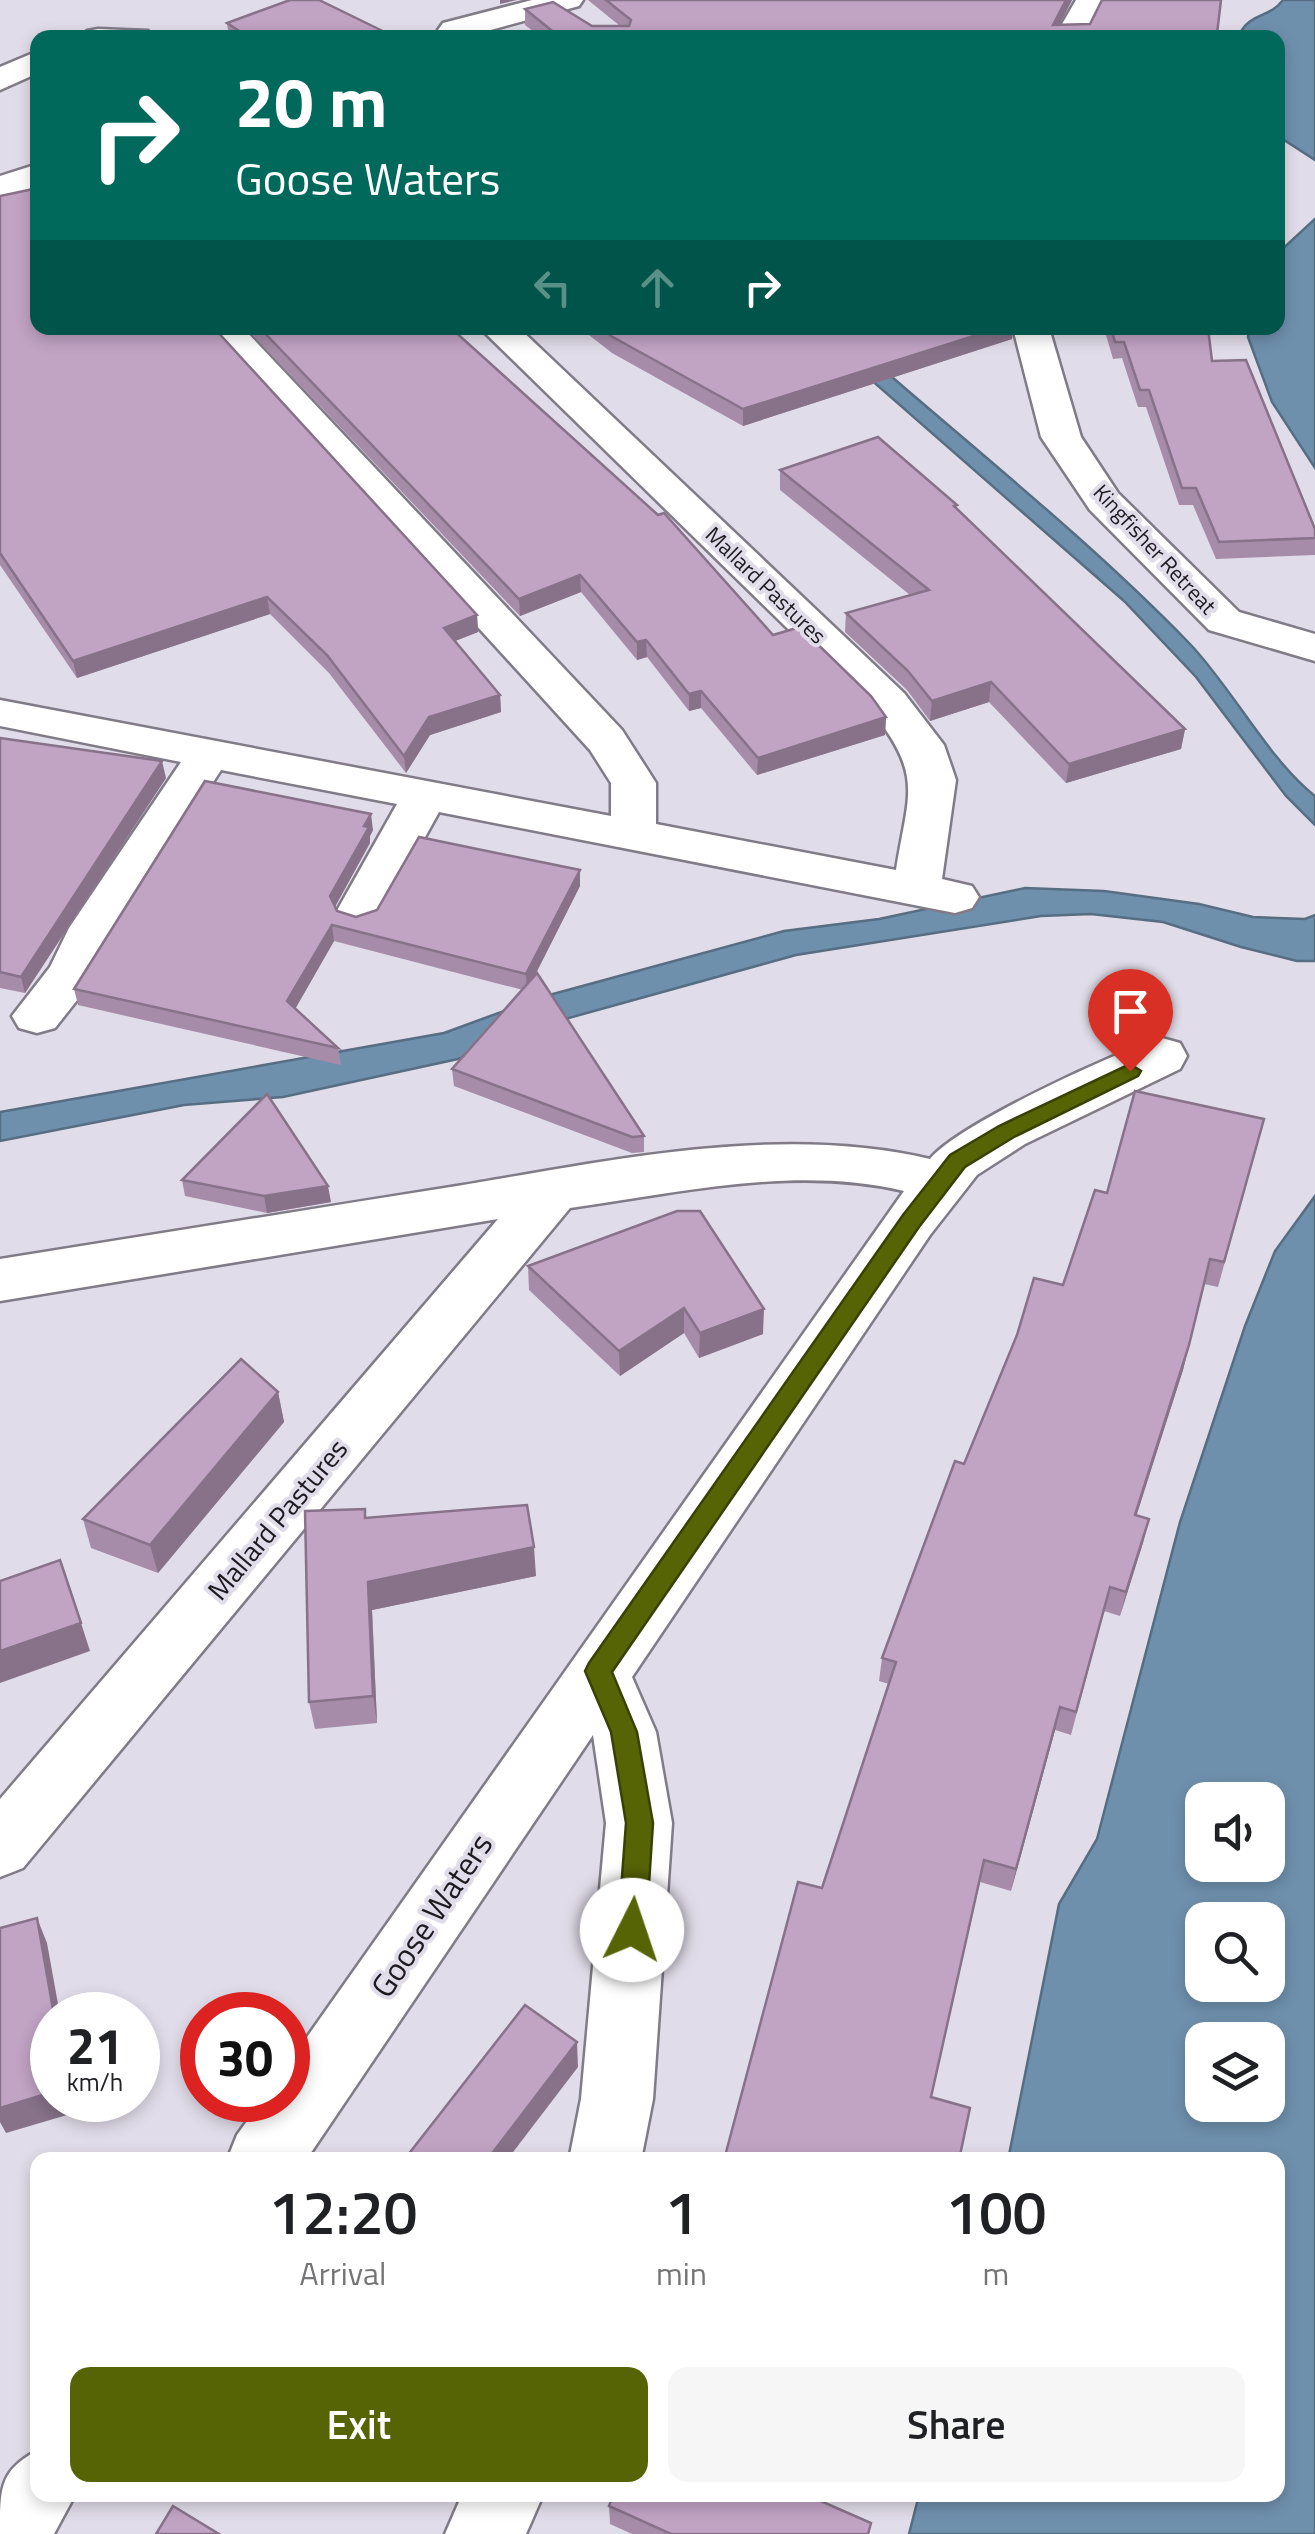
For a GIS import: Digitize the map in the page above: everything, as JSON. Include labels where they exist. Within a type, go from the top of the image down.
[{"type":"street","points":[[1074,30],[1091,0]]},
{"type":"street","points":[[454,30],[571,8]]},
{"type":"street","points":[[0,80],[30,64]]},
{"type":"street","points":[[0,188],[30,177]]},
{"type":"street","points":[[230,335],[632,772],[639,801],[631,833]]},
{"type":"street","name":"Mallard Pastures","points":[[5,717],[426,793],[936,894],[933,780],[922,745],[888,702],[505,335]]},
{"type":"street","name":"Kingfisher Retreat","points":[[1034,335],[1061,437],[1104,501],[1224,621],[1315,648]]},
{"type":"street","points":[[37,1016],[72,973],[86,940],[209,754]]},
{"type":"street","points":[[360,914],[426,793]]},
{"type":"street","name":"Goose Waters","points":[[268,2152],[598,1671],[958,1161],[1006,1132],[1162,1056]]},
{"type":"street","points":[[0,1280],[554,1190],[772,1161],[880,1166],[943,1180]]},
{"type":"street","name":"Mallard Pastures","points":[[0,1847],[554,1190]]},
{"type":"street","points":[[598,1671],[624,1732],[639,1823],[617,2100],[607,2152]]},
{"type":"street","points":[[7,2534],[30,2501]]},
{"type":"street","points":[[485,2534],[501,2502]]},
{"type":"water","points":[[1283,0],[1315,0],[1315,160],[1285,141],[1285,30],[1242,30]]},
{"type":"water","points":[[1315,219],[1315,468],[1272,402],[1248,337],[1285,335],[1285,247]]},
{"type":"water","points":[[878,365],[1076,536],[1190,644],[1266,744],[1315,796],[1315,825],[1286,796],[1196,677],[1124,601],[861,371]]},
{"type":"water","points":[[1025,888],[1104,891],[1199,904],[1253,917],[1305,919],[1315,915],[1315,961],[1297,961],[1241,947],[1163,922],[1091,914],[1041,916],[796,955],[558,1021],[458,1059],[283,1097],[184,1105],[0,1141],[0,1112],[444,1033],[542,997],[784,931],[879,919]]},
{"type":"water","points":[[1315,1196],[1315,2534],[909,2534],[917,2502],[1285,2502],[1285,2152],[1010,2152],[1059,1904],[1097,1839],[1180,1522],[1245,1326],[1275,1251]]},
{"type":"building","points":[[290,0],[319,0],[381,30],[238,30],[227,23]]},
{"type":"building","points":[[606,0],[1066,0],[1053,25],[1090,24],[1102,0],[1221,0],[1217,30],[551,30],[525,9],[553,2],[592,26],[629,26],[631,20]]},
{"type":"building","points":[[30,190],[30,335],[220,335],[477,615],[444,628],[500,695],[429,717],[404,756],[327,655],[267,597],[73,661],[0,553],[0,196]]},
{"type":"building","points":[[267,335],[459,335],[658,515],[664,513],[773,635],[800,627],[871,696],[886,717],[758,758],[701,691],[689,694],[646,640],[637,642],[580,575],[519,599]]},
{"type":"building","points":[[610,335],[977,335],[743,409]]},
{"type":"building","points":[[1113,335],[1209,335],[1212,361],[1246,360],[1315,529],[1315,538],[1219,542],[1196,488],[1182,488],[1149,390],[1140,390],[1124,342],[1115,342]]},
{"type":"building","points":[[878,437],[957,505],[954,506],[1185,729],[1069,764],[991,682],[932,701],[908,671],[846,613],[929,590],[780,470]]},
{"type":"building","points":[[0,738],[162,761],[21,977],[0,972]]},
{"type":"building","points":[[205,781],[371,814],[364,826],[369,827],[330,896],[337,911],[356,917],[377,910],[419,837],[580,870],[526,974],[332,925],[287,1001],[338,1048],[74,989]]},
{"type":"building","points":[[537,973],[644,1136],[632,1137],[452,1069]]},
{"type":"building","points":[[1135,1091],[1264,1119],[1224,1262],[1210,1259],[1189,1345],[1135,1515],[1149,1519],[1126,1592],[1110,1587],[1076,1712],[1060,1707],[1016,1869],[984,1860],[931,2097],[970,2108],[961,2152],[726,2152],[798,1882],[822,1888],[896,1662],[882,1658],[955,1461],[964,1464],[1017,1335],[1034,1278],[1063,1285],[1095,1190],[1107,1193]]},
{"type":"building","points":[[267,1094],[328,1186],[264,1196],[182,1180]]},
{"type":"building","points":[[677,1211],[700,1211],[764,1309],[700,1333],[684,1308],[619,1351],[528,1266]]},
{"type":"building","points":[[241,1359],[278,1392],[150,1545],[83,1519]]},
{"type":"building","points":[[527,1505],[534,1547],[368,1582],[373,1696],[309,1702],[305,1511],[365,1509],[365,1518]]},
{"type":"building","points":[[60,1560],[81,1623],[0,1651],[0,1581]]},
{"type":"building","points":[[37,1918],[50,1992],[30,1992],[30,2099],[0,2108],[0,1928]]},
{"type":"building","points":[[525,2005],[577,2042],[493,2152],[410,2152]]},
{"type":"building","points":[[610,2502],[823,2502],[871,2523],[868,2534],[671,2534],[609,2506]]},
{"type":"building","points":[[173,2506],[219,2534],[156,2534]]},
{"type":"route","points":[[632,1930],[639,1823],[624,1732],[598,1671],[911,1221],[958,1161],[1006,1132],[1130,1071]]}]
